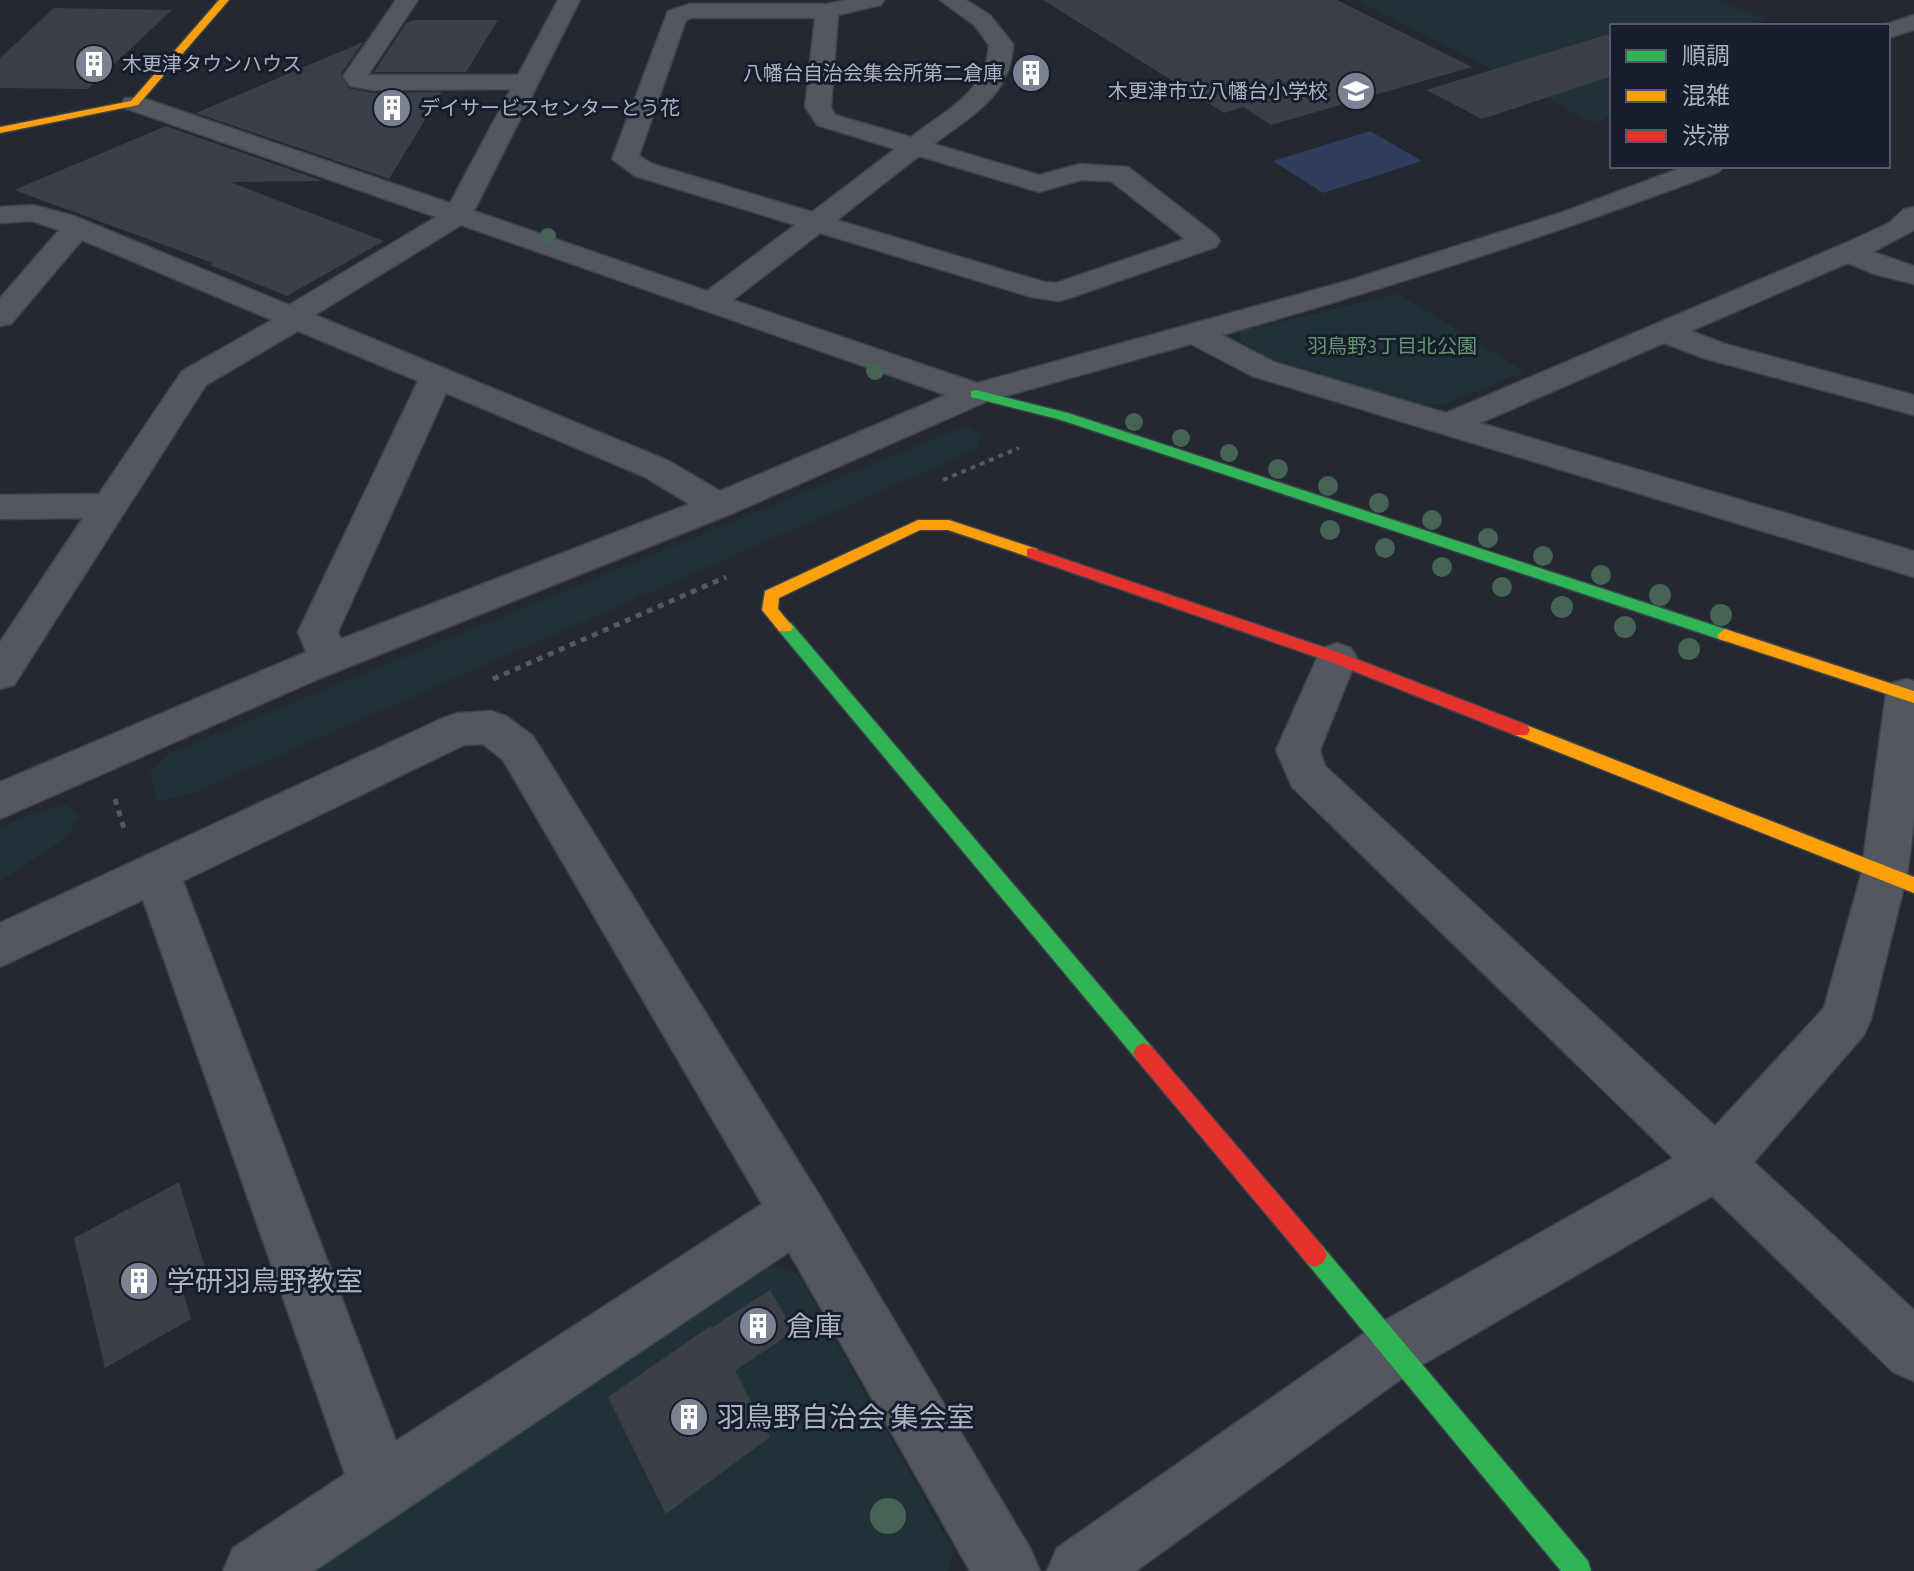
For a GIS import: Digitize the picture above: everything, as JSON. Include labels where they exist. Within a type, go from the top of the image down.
[{"type":"street","points":[[134,103],[224,0]]},
{"type":"street","points":[[407,0],[355,76],[359,81],[527,82]]},
{"type":"street","points":[[0,674],[194,378],[458,215],[569,0]]},
{"type":"street","points":[[827,11],[819,114],[826,120],[1039,184],[1080,172],[1118,173],[1206,241],[1059,292],[1042,291],[814,224],[644,170],[625,159],[676,16],[690,11],[827,11],[873,0]]},
{"type":"street","points":[[713,301],[986,92],[1000,64],[1001,44],[982,20],[951,0]]},
{"type":"street","points":[[1890,30],[1914,22]]},
{"type":"street","points":[[0,130],[134,103],[976,394],[1063,416],[1910,696],[1905,726],[1899,880],[1846,1019],[1763,1115],[1716,1164],[1394,1348],[1080,1571]]},
{"type":"street","points":[[0,801],[329,659],[718,506],[976,394],[1358,287],[1530,232],[1705,168]]},
{"type":"street","points":[[0,215],[33,213],[77,227],[291,319],[657,469],[718,506]]},
{"type":"street","points":[[1449,424],[1848,252],[1899,229],[1914,215]]},
{"type":"street","points":[[0,317],[77,227]]},
{"type":"street","points":[[1848,252],[1884,268],[1914,275]]},
{"type":"street","points":[[1662,331],[1714,351],[1914,405]]},
{"type":"street","points":[[1195,333],[1263,369],[1914,564]]},
{"type":"street","points":[[329,659],[318,632],[436,378]]},
{"type":"street","points":[[0,507],[110,506]]},
{"type":"street","points":[[1578,1571],[1394,1348],[770,610],[771,595],[918,525],[949,525],[1337,658],[1899,880]]},
{"type":"street","points":[[1337,658],[1298,750],[1307,775],[1914,1351]]},
{"type":"street","points":[[0,946],[458,729],[491,727],[518,748],[798,1213],[1007,1571]]},
{"type":"street","points":[[148,874],[382,1488]]},
{"type":"street","points":[[256,1571],[798,1213]]},
{"type":"path","points":[[934,484],[1027,444]]},
{"type":"path","points":[[483,683],[735,573]]},
{"type":"path","points":[[102,756],[148,874]]},
{"type":"green space","points":[[1357,0],[1719,0],[1765,19],[1756,24],[1610,24],[1610,115],[1596,124]]},
{"type":"green space","name":"羽鳥野3丁目北公園","points":[[1399,294],[1525,372],[1446,404],[1420,404],[1266,357],[1238,339],[1240,331]]},
{"type":"green space","points":[[965,426],[982,435],[977,449],[191,794],[157,801],[150,772],[166,755]]},
{"type":"green space","points":[[65,805],[80,816],[66,838],[0,881],[0,827]]},
{"type":"green space","points":[[768,1265],[797,1273],[954,1552],[948,1571],[299,1571]]},
{"type":"water","points":[[1370,131],[1422,161],[1323,193],[1273,161]]},
{"type":"building","points":[[1043,0],[1337,0],[1472,67],[1271,125],[1243,107],[1224,113]]},
{"type":"building","points":[[54,8],[172,10],[88,89],[0,88],[0,58]]},
{"type":"building","points":[[415,20],[498,20],[466,72],[374,72],[406,23]]},
{"type":"building","points":[[1610,34],[1610,77],[1482,119],[1426,90]]},
{"type":"building","points":[[363,42],[341,74],[348,88],[373,93],[442,92],[389,179],[196,113]]},
{"type":"building","points":[[166,126],[323,181],[230,182],[384,241],[287,296],[210,265],[213,263],[14,190]]},
{"type":"building","name":"学研羽鳥野教室","points":[[179,1182],[207,1274],[182,1288],[191,1319],[105,1368],[74,1238]]},
{"type":"building","name":"羽鳥野自治会 集会室","points":[[770,1290],[794,1331],[735,1371],[770,1437],[666,1514],[608,1397],[710,1326]]},
{"type":"traffic: fast","points":[[976,394],[1063,416],[1725,635]]},
{"type":"traffic: fast","points":[[785,627],[1144,1053]]},
{"type":"traffic: fast","points":[[1315,1255],[1578,1571]]},
{"type":"traffic: slow","points":[[0,130],[134,103],[224,0]]},
{"type":"traffic: slow","points":[[785,627],[770,610],[771,595],[918,525],[949,525],[1032,553]]},
{"type":"traffic: slow","points":[[1725,635],[1914,697]]},
{"type":"traffic: slow","points":[[1521,730],[1914,885]]},
{"type":"traffic: jam","points":[[1032,553],[1337,658],[1521,730]]},
{"type":"traffic: jam","points":[[1144,1053],[1315,1255]]},
{"type":"place","name":"木更津タウンハウス","points":[[94,64]]},
{"type":"place","name":"八幡台自治会集会所第二倉庫","points":[[1031,73]]},
{"type":"place","name":"木更津市立八幡台小学校","points":[[1356,91]]},
{"type":"place","name":"デイサービスセンターとう花","points":[[392,108]]},
{"type":"place","name":"学研羽鳥野教室","points":[[139,1281]]},
{"type":"place","name":"倉庫","points":[[758,1326]]},
{"type":"place","name":"羽鳥野自治会 集会室","points":[[689,1417]]}]
